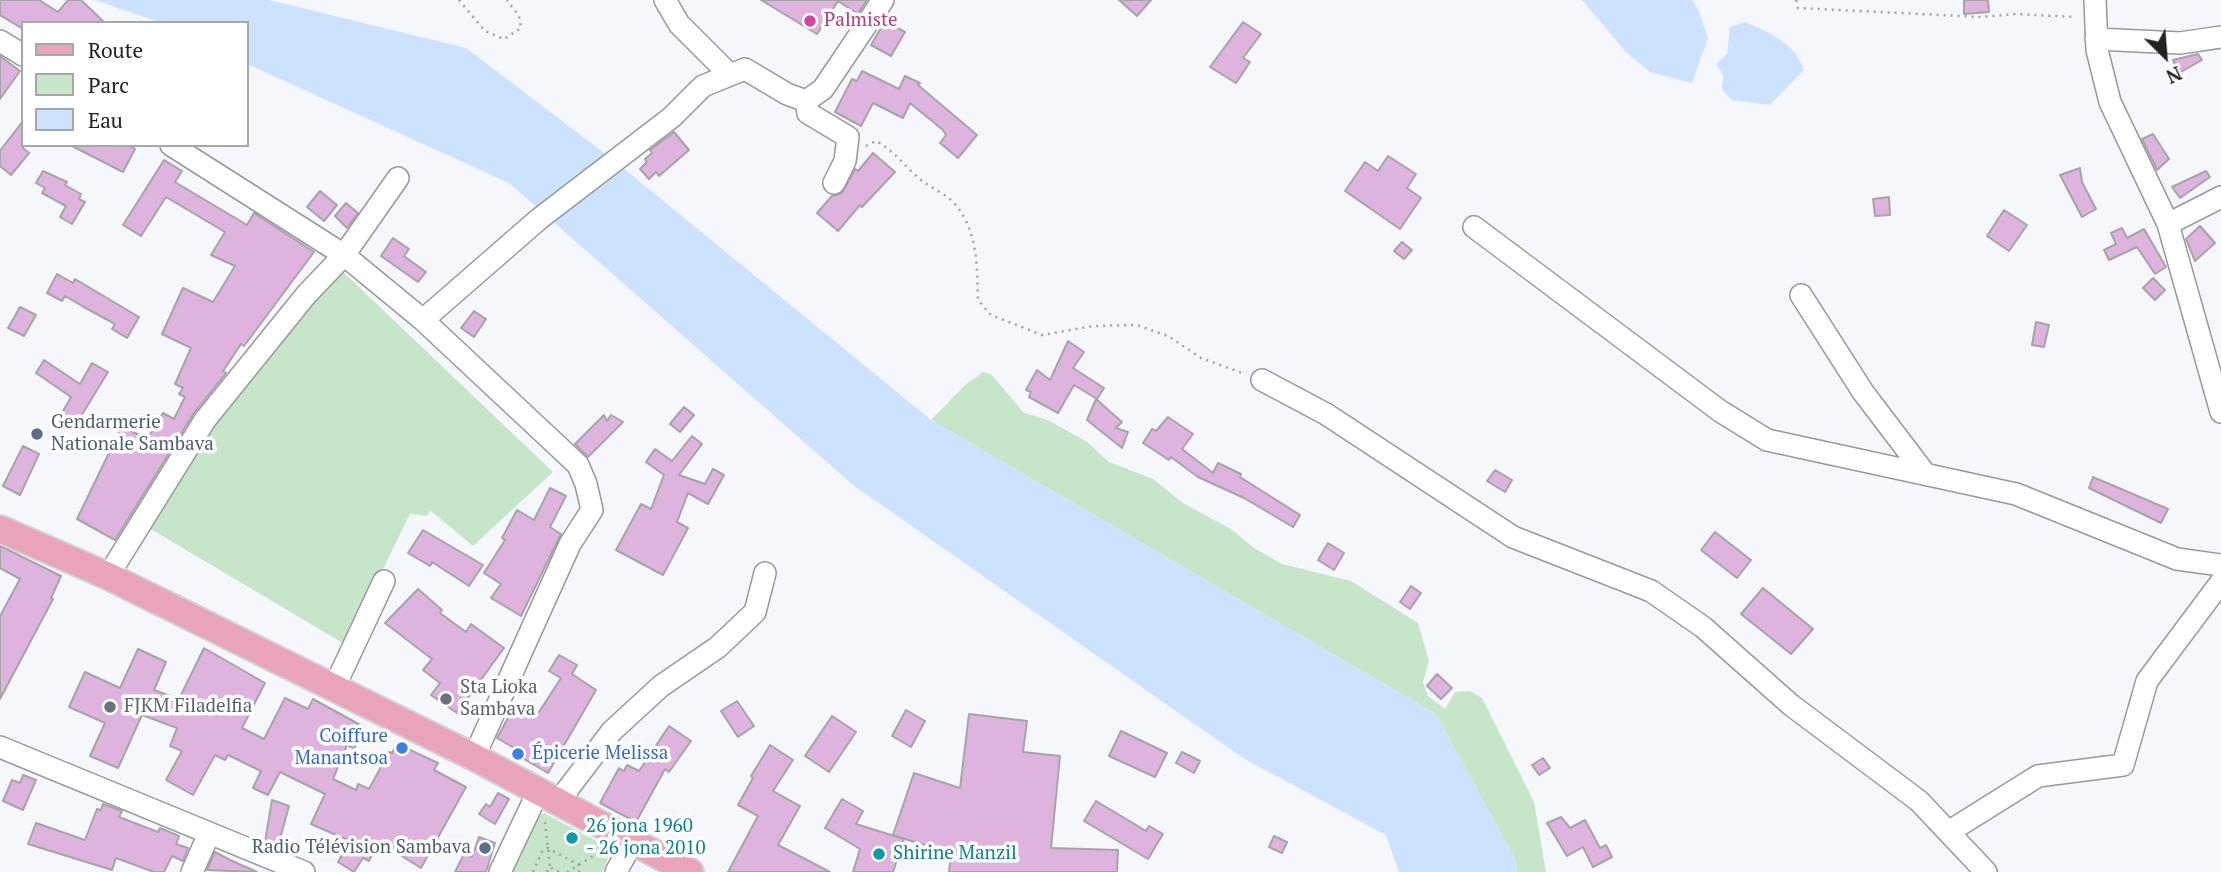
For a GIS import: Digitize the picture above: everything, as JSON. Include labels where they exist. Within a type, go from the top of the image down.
[{"type":"main road","points":[[0,529],[108,576],[333,690],[474,757],[690,872]]},
{"type":"street","points":[[665,0],[679,24],[728,73]]},
{"type":"street","points":[[806,101],[823,89],[883,0]]},
{"type":"street","points":[[2221,37],[2180,43],[2095,19],[2117,121],[2168,224],[2221,412]]},
{"type":"street","points":[[0,41],[21,54]]},
{"type":"street","points":[[423,320],[539,219],[620,160],[673,117],[703,86],[728,73],[745,69],[787,94],[806,101]]},
{"type":"street","points":[[806,101],[808,113],[848,137],[845,161],[834,183]]},
{"type":"street","points":[[174,147],[344,255],[423,320],[578,465],[592,510],[570,544],[474,757]]},
{"type":"street","points":[[108,576],[205,420],[306,295],[344,255],[398,178]]},
{"type":"street","points":[[2168,224],[2221,197]]},
{"type":"street","points":[[1474,227],[1720,411],[1767,440],[1923,471],[2017,494],[2177,559],[2221,565]]},
{"type":"street","points":[[1801,295],[1863,392],[1923,471]]},
{"type":"street","points":[[1262,380],[1326,414],[1513,537],[1651,591],[1703,627],[1791,705],[1919,801],[1986,872]]},
{"type":"street","points":[[500,872],[546,796],[661,686],[718,647],[755,612],[765,573]]},
{"type":"street","points":[[333,690],[384,581]]},
{"type":"street","points":[[1950,831],[2038,776],[2123,765],[2147,681],[2221,582]]},
{"type":"street","points":[[0,747],[304,872]]},
{"type":"street","points":[[192,872],[209,834]]},
{"type":"street","points":[[616,872],[628,839]]},
{"type":"path","points":[[459,0],[485,31],[504,39],[521,28],[519,16],[507,0]]},
{"type":"path","points":[[1796,0],[1798,8],[1981,17],[2015,14],[2095,19]]},
{"type":"path","points":[[848,137],[865,147],[876,141],[892,150],[920,179],[951,200],[969,223],[977,262],[978,300],[991,315],[1042,335],[1093,326],[1137,325],[1168,336],[1201,358],[1262,380]]},
{"type":"path","points":[[546,796],[550,867],[547,872]]},
{"type":"path","points":[[567,872],[628,839]]},
{"type":"path","points":[[548,848],[579,865]]},
{"type":"path","points":[[533,872],[541,852],[548,848]]},
{"type":"path","points":[[579,865],[579,872]]},
{"type":"path","points":[[550,867],[559,872]]},
{"type":"green space","points":[[338,267],[553,472],[473,546],[431,511],[426,516],[410,514],[346,645],[144,525],[194,446]]},
{"type":"green space","points":[[983,372],[991,374],[1024,413],[1048,420],[1087,442],[1109,462],[1153,479],[1183,503],[1231,529],[1254,548],[1282,564],[1351,581],[1418,623],[1429,661],[1423,682],[1428,696],[1445,709],[1455,692],[1470,691],[1482,698],[1534,802],[1546,872],[1517,872],[1514,857],[1436,714],[931,420],[965,385]]},
{"type":"green space","points":[[544,813],[608,847],[608,859],[602,872],[509,872],[532,820]]},
{"type":"water","points":[[95,0],[269,0],[466,48],[612,159],[931,420],[1436,714],[1514,857],[1517,872],[1399,872],[1386,835],[1243,758],[853,485],[509,183],[248,64],[248,21],[155,21]]},
{"type":"water","points":[[1582,0],[1692,0],[1708,38],[1692,83],[1650,72],[1627,53]]},
{"type":"water","points":[[1745,22],[1788,45],[1804,70],[1770,105],[1732,100],[1722,90],[1723,75],[1716,64],[1727,54],[1730,27]]},
{"type":"building","points":[[0,0],[39,0],[58,12],[68,0],[81,0],[103,21],[21,21],[21,28],[0,15]]},
{"type":"building","name":"Palmiste","points":[[761,0],[867,0],[858,14],[838,1],[817,34]]},
{"type":"building","points":[[1119,0],[1151,0],[1137,16]]},
{"type":"building","points":[[1964,0],[1988,0],[1989,12],[1964,14]]},
{"type":"building","points":[[885,21],[905,32],[891,56],[871,45]]},
{"type":"building","points":[[1243,22],[1261,34],[1243,58],[1250,62],[1236,83],[1210,67]]},
{"type":"building","points":[[2198,54],[2202,60],[2179,73],[2173,60]]},
{"type":"building","points":[[0,56],[20,71],[0,99]]},
{"type":"building","points":[[862,71],[899,89],[905,76],[920,83],[918,85],[977,135],[958,158],[940,143],[946,135],[943,130],[910,103],[903,118],[873,103],[861,126],[835,112],[852,79],[857,81]]},
{"type":"building","points":[[21,124],[21,147],[29,153],[11,175],[0,166],[0,151]]},
{"type":"building","points":[[674,132],[689,150],[659,176],[656,172],[649,179],[640,169],[647,162],[645,159],[652,153],[650,150]]},
{"type":"building","points":[[2153,134],[2169,159],[2157,170],[2142,139]]},
{"type":"building","points":[[74,147],[132,147],[135,149],[123,172]]},
{"type":"building","points":[[873,153],[895,172],[862,207],[860,205],[838,231],[817,213],[832,196],[842,193],[855,169],[858,171]]},
{"type":"building","points":[[1388,156],[1416,174],[1407,188],[1421,198],[1400,229],[1345,191],[1365,162],[1378,171]]},
{"type":"building","points":[[164,160],[182,171],[175,182],[247,225],[254,213],[314,252],[244,346],[241,344],[223,371],[226,373],[194,413],[115,540],[77,519],[122,426],[147,439],[163,413],[174,419],[185,397],[179,394],[183,388],[175,384],[191,348],[162,334],[183,288],[213,302],[235,266],[211,255],[225,232],[166,197],[141,236],[123,225]]},
{"type":"building","points":[[2080,168],[2082,182],[2096,209],[2082,217],[2060,175]]},
{"type":"building","points":[[43,171],[67,182],[65,185],[81,194],[79,199],[85,202],[72,224],[60,217],[66,206],[42,193],[45,188],[36,183]]},
{"type":"building","points":[[2206,171],[2210,177],[2180,198],[2172,187]]},
{"type":"building","points":[[320,191],[337,205],[324,221],[307,207]]},
{"type":"building","points":[[1889,197],[1890,215],[1875,216],[1873,199]]},
{"type":"building","points":[[346,203],[358,213],[347,228],[335,216]]},
{"type":"building","points":[[2004,210],[2027,225],[2009,251],[1987,236]]},
{"type":"building","points":[[2200,226],[2215,243],[2195,261],[2186,239]]},
{"type":"building","points":[[2122,228],[2127,238],[2144,229],[2166,267],[2155,274],[2137,247],[2109,260],[2104,250],[2116,244],[2111,233]]},
{"type":"building","points":[[393,238],[409,249],[404,256],[426,272],[418,282],[381,256]]},
{"type":"building","points":[[1402,242],[1412,250],[1404,259],[1394,251]]},
{"type":"building","points":[[57,274],[73,283],[75,279],[139,317],[127,338],[112,329],[115,324],[65,296],[62,301],[47,293]]},
{"type":"building","points":[[2153,278],[2165,290],[2155,300],[2143,288]]},
{"type":"building","points":[[20,307],[36,315],[24,336],[8,328]]},
{"type":"building","points":[[474,311],[486,319],[474,337],[461,328]]},
{"type":"building","points":[[2036,322],[2049,325],[2044,347],[2032,345]]},
{"type":"building","points":[[1068,341],[1084,352],[1073,368],[1104,388],[1097,399],[1074,385],[1058,413],[1029,397],[1031,392],[1026,390],[1037,370],[1050,380]]},
{"type":"building","points":[[44,360],[80,384],[92,363],[108,372],[78,421],[62,413],[71,397],[36,373]]},
{"type":"building","points":[[1096,399],[1122,422],[1116,428],[1128,432],[1122,448],[1087,420]]},
{"type":"building","points":[[684,407],[694,415],[680,432],[670,424]]},
{"type":"building","points":[[604,415],[607,421],[611,415],[623,422],[588,457],[575,444]]},
{"type":"building","points":[[1168,417],[1193,434],[1182,449],[1213,473],[1218,463],[1241,474],[1240,477],[1300,515],[1293,527],[1244,498],[1198,477],[1171,457],[1169,460],[1143,443],[1152,429],[1156,431]]},
{"type":"building","points":[[692,436],[702,444],[679,475],[705,484],[713,469],[724,475],[708,504],[688,493],[677,522],[688,528],[663,575],[616,550],[641,504],[651,509],[664,475],[646,462],[655,449],[672,461]]},
{"type":"building","points":[[23,446],[39,454],[20,495],[3,486]]},
{"type":"building","points":[[1495,470],[1512,480],[1505,492],[1487,481]]},
{"type":"building","points":[[2093,477],[2168,509],[2161,523],[2089,488]]},
{"type":"building","points":[[550,488],[566,496],[550,527],[561,534],[521,616],[491,598],[501,584],[484,573],[505,540],[502,538],[517,510],[534,520]]},
{"type":"building","points":[[423,530],[483,565],[469,586],[432,562],[430,566],[408,553]]},
{"type":"building","points":[[1715,532],[1751,560],[1737,578],[1701,550]]},
{"type":"building","points":[[1328,543],[1344,553],[1334,570],[1318,560]]},
{"type":"building","points":[[0,546],[61,576],[51,598],[53,599],[0,699],[0,616],[20,579],[0,568]]},
{"type":"building","points":[[1411,586],[1421,593],[1410,609],[1400,602]]},
{"type":"building","points":[[1763,588],[1813,629],[1791,654],[1741,614]]},
{"type":"building","points":[[418,589],[442,610],[440,613],[466,632],[471,624],[504,648],[457,713],[431,695],[440,683],[423,670],[432,659],[385,623]]},
{"type":"building","points":[[204,648],[265,683],[242,728],[264,739],[285,698],[308,709],[313,699],[364,727],[354,749],[347,745],[333,779],[356,790],[358,784],[369,789],[389,752],[392,753],[397,744],[438,763],[434,770],[466,787],[421,868],[379,842],[369,861],[363,858],[354,872],[338,862],[350,841],[311,824],[325,794],[280,772],[268,795],[253,788],[261,771],[228,755],[225,760],[215,755],[193,795],[166,780],[182,751],[170,746],[177,728],[142,715],[118,768],[90,756],[105,723],[69,707],[85,672],[120,688],[138,649],[166,662],[154,690],[179,699]]},
{"type":"building","points":[[559,655],[577,665],[572,674],[596,690],[548,773],[524,759],[526,755],[497,738],[516,703],[537,715],[561,678],[549,671]]},
{"type":"building","points":[[1437,674],[1452,688],[1441,699],[1427,686]]},
{"type":"building","points":[[737,701],[754,726],[738,737],[721,711]]},
{"type":"building","points":[[906,710],[925,721],[911,747],[892,736]]},
{"type":"building","points":[[969,714],[1027,721],[1023,752],[1060,756],[1051,848],[1118,850],[1117,872],[949,872],[951,854],[893,835],[914,773],[960,788]]},
{"type":"building","points":[[832,716],[856,732],[829,772],[805,756]]},
{"type":"building","points":[[669,726],[691,741],[669,772],[665,769],[636,822],[600,803],[619,768],[624,771],[627,765],[639,771]]},
{"type":"building","points":[[1121,731],[1167,753],[1155,777],[1109,756]]},
{"type":"building","points":[[770,745],[793,760],[773,791],[800,806],[778,845],[830,872],[728,872],[758,816],[738,805],[753,778],[751,776]]},
{"type":"building","points":[[1182,752],[1200,761],[1194,773],[1176,763]]},
{"type":"building","points":[[1543,758],[1550,768],[1539,775],[1532,765]]},
{"type":"building","points":[[23,775],[36,780],[23,810],[3,801],[12,780],[20,783]]},
{"type":"building","points":[[498,793],[509,799],[495,824],[479,814],[486,804],[490,807]]},
{"type":"building","points":[[842,799],[863,811],[856,824],[904,839],[893,872],[853,872],[860,849],[825,828]]},
{"type":"building","points":[[272,800],[289,806],[278,846],[265,842]]},
{"type":"building","points":[[1096,801],[1146,831],[1149,826],[1163,834],[1148,859],[1084,821]]},
{"type":"building","points":[[103,804],[122,811],[119,817],[158,832],[160,828],[179,836],[176,844],[188,848],[183,861],[172,856],[164,872],[154,872],[116,858],[112,870],[28,844],[36,823],[85,840],[97,809],[101,810]]},
{"type":"building","points":[[1561,817],[1570,828],[1585,820],[1600,848],[1606,845],[1612,857],[1593,867],[1583,847],[1567,856],[1547,823]]},
{"type":"building","points":[[1274,836],[1287,842],[1282,853],[1269,847]]},
{"type":"building","points":[[479,837],[495,843],[486,872],[455,872],[464,854],[472,857]]},
{"type":"building","points":[[215,852],[230,860],[257,872],[207,870]]},
{"type":"place","name":"Palmiste","points":[[810,21]]},
{"type":"place","name":"Gendarmerie Nationale Sambava","points":[[37,434]]},
{"type":"place","name":"Sta Lioka Sambava","points":[[446,699]]},
{"type":"place","name":"FJKM Filadelfia","points":[[110,707]]},
{"type":"place","name":"Coiffure Manantsoa","points":[[402,748]]},
{"type":"place","name":"Épicerie Melissa","points":[[518,754]]},
{"type":"place","name":"26 jona 1960 - 26 jona 2010","points":[[572,838]]},
{"type":"place","name":"Radio Télévision Sambava","points":[[485,848]]},
{"type":"place","name":"Shirine Manzil","points":[[879,854]]}]
